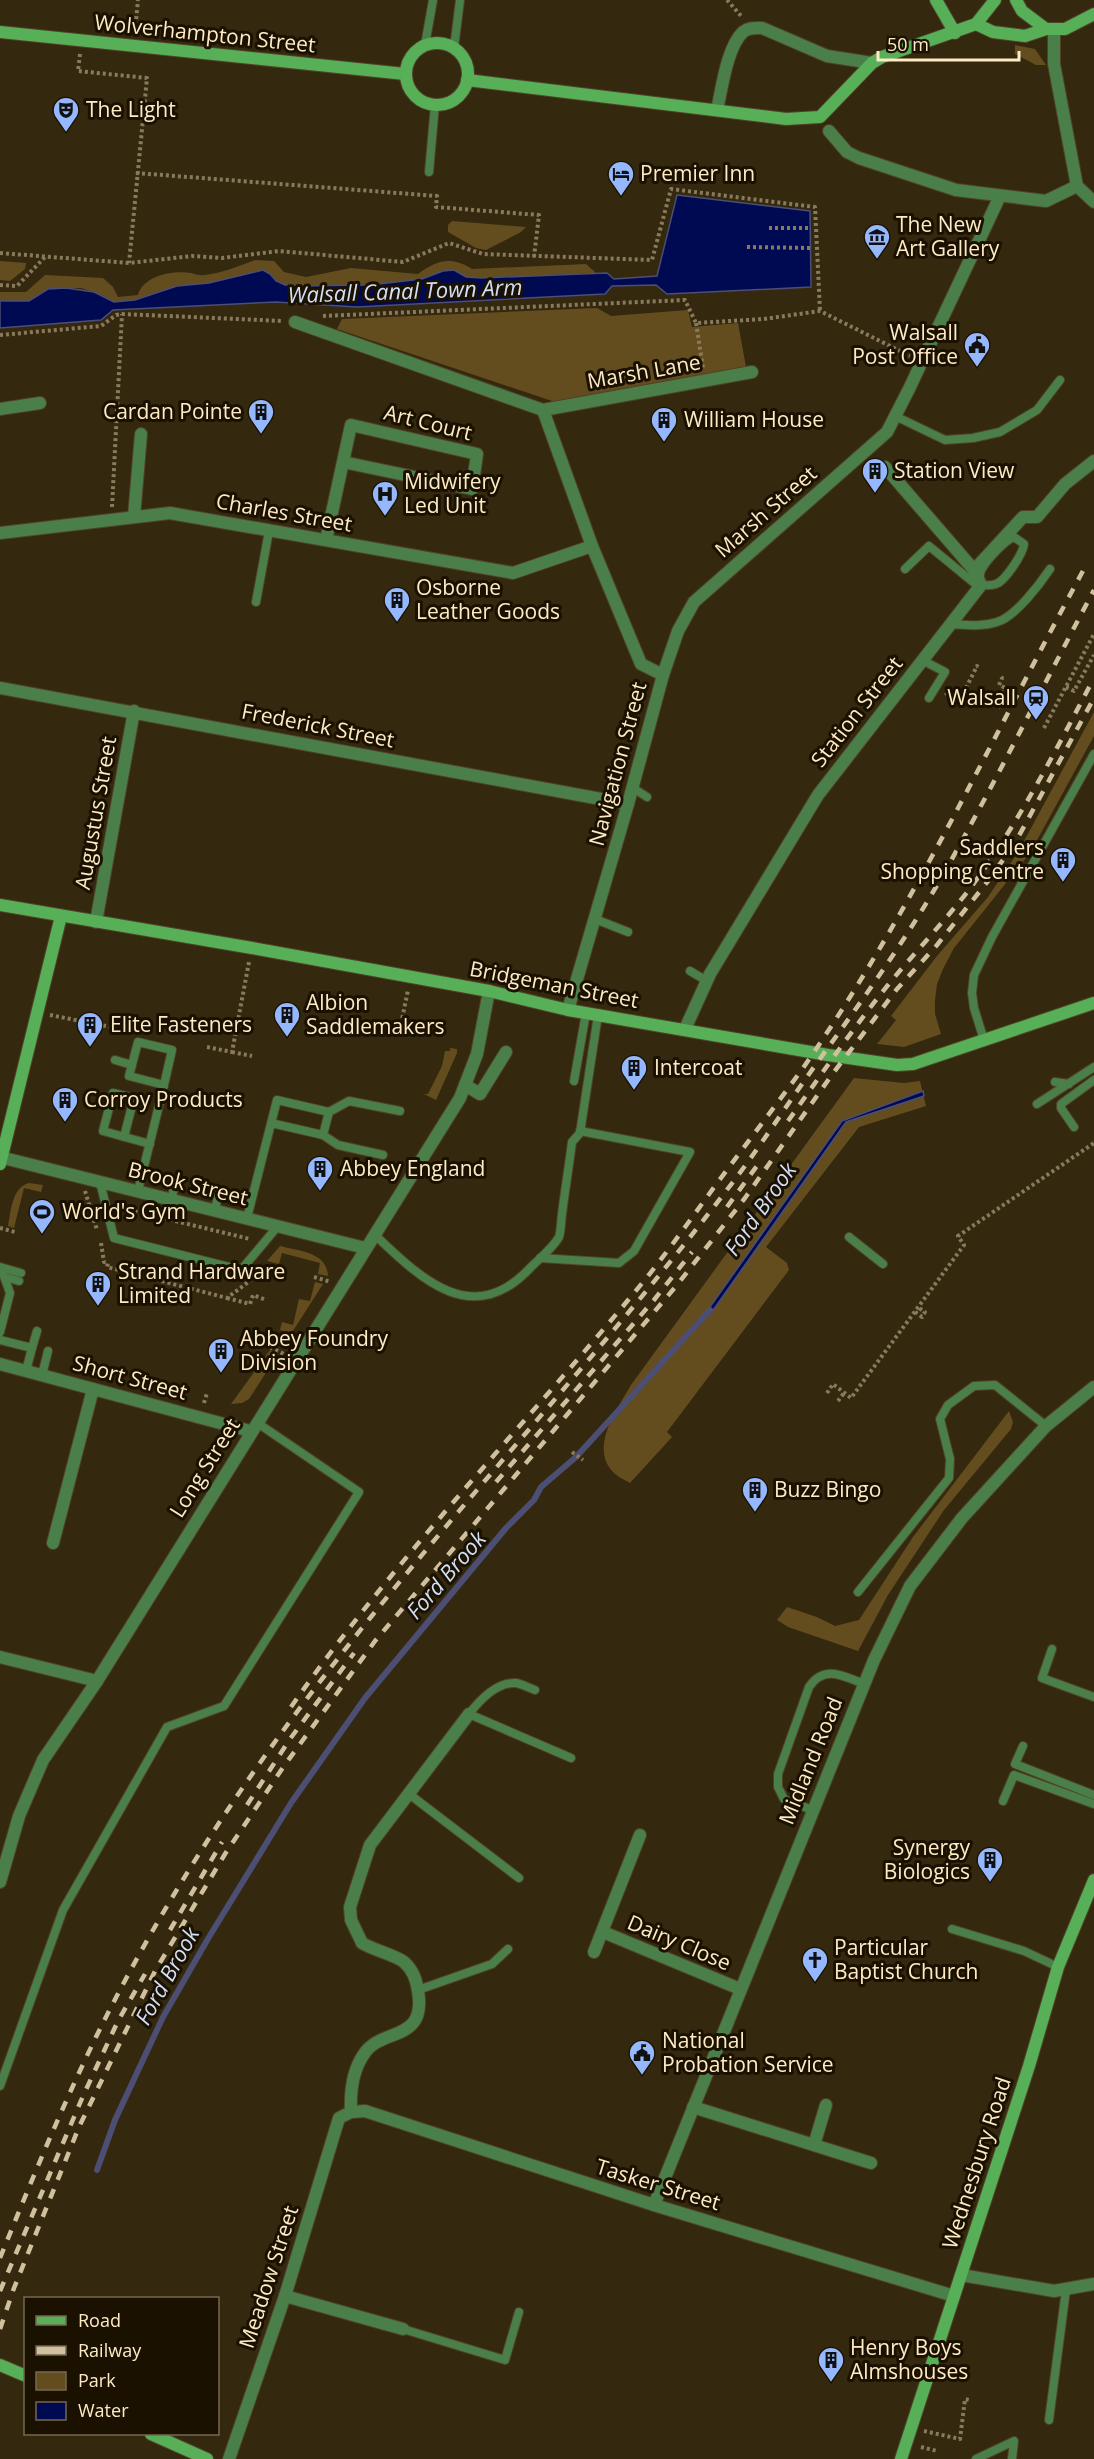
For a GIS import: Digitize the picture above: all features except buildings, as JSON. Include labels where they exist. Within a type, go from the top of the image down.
[{"type":"street","points":[[936,0],[955,33]]},
{"type":"street","points":[[467,80],[786,119],[820,117],[872,63],[882,57],[976,24],[995,0]]},
{"type":"street","points":[[1016,0],[1022,11],[1050,29]]},
{"type":"street","points":[[976,24],[993,32],[1025,36],[1050,29],[1075,26],[1094,14]]},
{"type":"street","points":[[717,110],[732,48],[743,32],[752,27],[762,28],[827,56],[872,63]]},
{"type":"street","points":[[1050,29],[1053,64],[1077,186],[1094,202]]},
{"type":"street","name":"Wolverhampton Street","points":[[0,32],[405,74]]},
{"type":"street","points":[[434,43],[454,48],[465,62],[467,80],[459,95],[444,104],[435,105],[418,98],[411,91],[405,74],[411,56],[425,45],[434,43]]},
{"type":"street","points":[[829,131],[847,152],[859,158],[956,190],[1046,201],[1077,186]]},
{"type":"street","name":"Marsh Street","points":[[663,675],[678,631],[694,602],[886,432],[909,389],[1000,196]]},
{"type":"street","points":[[295,322],[543,410]]},
{"type":"street","name":"Marsh Lane","points":[[543,410],[752,372]]},
{"type":"street","points":[[0,409],[40,403]]},
{"type":"street","name":"Navigation Street","points":[[543,410],[592,546],[641,664],[663,675],[633,788],[568,1010]]},
{"type":"street","name":"Art Court","points":[[326,540],[351,425],[477,454],[472,489],[343,462]]},
{"type":"street","points":[[134,517],[141,434]]},
{"type":"street","points":[[974,570],[1023,518],[1037,517],[1065,484],[1094,461]]},
{"type":"street","points":[[885,467],[974,570],[980,586]]},
{"type":"street","name":"Charles Street","points":[[0,533],[170,513],[513,573],[592,546]]},
{"type":"street","name":"Station Street","points":[[685,1029],[707,981],[818,795],[980,586]]},
{"type":"street","name":"Frederick Street","points":[[0,688],[628,804]]},
{"type":"street","name":"Augustus Street","points":[[96,922],[134,711]]},
{"type":"street","name":"Bridgeman Street","points":[[0,905],[489,991],[568,1010],[828,1056],[897,1065],[913,1064],[1093,1007]]},
{"type":"street","points":[[1,1160],[61,916]]},
{"type":"street","name":"Long Street","points":[[0,1882],[19,1816],[43,1760],[97,1681],[253,1427],[460,1098],[477,1054],[489,991]]},
{"type":"street","points":[[465,1085],[480,1094],[506,1052]]},
{"type":"street","name":"Brook Street","points":[[1,1160],[138,1191],[365,1248]]},
{"type":"street","name":"Short Street","points":[[0,1364],[253,1427]]},
{"type":"street","name":"Midland Road","points":[[654,2205],[864,1684],[910,1586],[962,1518],[1046,1426],[1094,1387]]},
{"type":"street","points":[[53,1543],[93,1389]]},
{"type":"street","points":[[0,1657],[97,1681]]},
{"type":"street","points":[[351,2112],[350,2096],[353,2076],[364,2053],[374,2044],[398,2035],[408,2028],[418,2011],[418,1990],[415,1976],[402,1960],[362,1943],[351,1920],[350,1907],[370,1845],[469,1714]]},
{"type":"street","name":"Dairy Close","points":[[594,1952],[640,1835]]},
{"type":"street","name":"Wednesbury Road","points":[[901,2459],[1029,2066],[1058,1967],[1094,1880]]},
{"type":"street","name":"Dairy Close","points":[[603,1932],[740,1989]]},
{"type":"street","points":[[814,2145],[826,2105]]},
{"type":"street","points":[[693,2106],[871,2163]]},
{"type":"street","name":"Tasker Street","points":[[351,2112],[365,2111],[654,2205],[954,2296]]},
{"type":"street","name":"Meadow Street","points":[[229,2459],[285,2296],[339,2118],[351,2112]]},
{"type":"street","points":[[961,2274],[1054,2291],[1094,2284]]},
{"type":"street","points":[[285,2296],[403,2329]]},
{"type":"street","points":[[0,2365],[24,2375]]},
{"type":"street","points":[[155,2435],[207,2459]]},
{"type":"lane","points":[[425,45],[434,0]]},
{"type":"lane","points":[[454,48],[460,0]]},
{"type":"lane","points":[[429,172],[435,105]]},
{"type":"lane","points":[[895,416],[945,440],[991,434],[1024,420],[1037,410],[1060,380]]},
{"type":"lane","points":[[255,602],[269,531]]},
{"type":"lane","points":[[905,569],[929,546],[980,586],[994,585],[1001,581],[1023,552],[1024,544],[1014,537],[1006,539],[983,568],[979,576],[980,586]]},
{"type":"lane","points":[[951,624],[975,626],[1000,622],[1030,596],[1050,569]]},
{"type":"lane","points":[[922,660],[945,672],[929,698]]},
{"type":"lane","points":[[984,1040],[974,1008],[972,993],[974,975],[992,937],[1094,754]]},
{"type":"lane","points":[[633,788],[647,797]]},
{"type":"lane","points":[[595,919],[628,932]]},
{"type":"lane","points":[[690,971],[707,981]]},
{"type":"lane","points":[[574,1081],[592,1014]]},
{"type":"lane","points":[[374,1234],[429,1282],[454,1294],[475,1298],[492,1295],[509,1288],[540,1258],[558,1237],[572,1142],[580,1131],[592,1014]]},
{"type":"lane","points":[[138,1191],[150,1144],[164,1085],[172,1050],[138,1042],[129,1076],[164,1085]]},
{"type":"lane","points":[[115,1060],[132,1065]]},
{"type":"lane","points":[[1037,1104],[1094,1067]]},
{"type":"lane","points":[[1074,1127],[1061,1104],[1094,1080]]},
{"type":"lane","points":[[1055,1082],[1069,1084]]},
{"type":"lane","points":[[124,1137],[134,1098],[113,1093],[103,1131],[124,1137],[150,1144]]},
{"type":"lane","points":[[247,1218],[277,1100],[329,1112],[349,1101],[400,1111]]},
{"type":"lane","points":[[323,1135],[329,1112]]},
{"type":"lane","points":[[271,1123],[323,1135],[338,1145],[384,1155]]},
{"type":"lane","points":[[540,1258],[619,1263],[634,1251],[690,1152],[580,1131]]},
{"type":"lane","points":[[171,1200],[176,1180]]},
{"type":"lane","points":[[100,1182],[114,1238],[241,1270],[278,1226]]},
{"type":"lane","points":[[215,1210],[219,1191]]},
{"type":"lane","points":[[849,1237],[883,1264]]},
{"type":"lane","points":[[0,1332],[10,1293],[1,1268]]},
{"type":"lane","points":[[1,1268],[19,1281]]},
{"type":"lane","points":[[5,1277],[19,1281]]},
{"type":"lane","points":[[8,1287],[19,1281]]},
{"type":"lane","points":[[26,1371],[36,1331]]},
{"type":"lane","points":[[0,1340],[32,1348]]},
{"type":"lane","points":[[42,1375],[48,1352]]},
{"type":"lane","points":[[858,1592],[949,1478],[950,1459],[940,1419],[948,1405],[974,1386],[995,1385],[1046,1426]]},
{"type":"lane","points":[[0,2086],[63,1910],[167,1727],[224,1706],[359,1492],[253,1427]]},
{"type":"lane","points":[[1052,1649],[1042,1678],[1094,1697]]},
{"type":"lane","points":[[812,1810],[784,1799],[778,1787],[778,1774],[809,1687],[815,1678],[824,1674],[839,1674],[864,1684]]},
{"type":"lane","points":[[534,1690],[516,1683],[502,1687],[488,1694],[469,1714],[571,1758]]},
{"type":"lane","points":[[1023,1746],[1015,1764],[1094,1795]]},
{"type":"lane","points":[[1003,1802],[1014,1775],[1094,1804]]},
{"type":"lane","points":[[409,1794],[519,1878]]},
{"type":"lane","points":[[952,1929],[1023,1951],[1058,1967]]},
{"type":"lane","points":[[418,1990],[492,1964],[508,1949]]},
{"type":"lane","points":[[1049,2420],[1066,2290]]},
{"type":"lane","points":[[403,2329],[505,2360],[519,2312]]},
{"type":"lane","points":[[976,2459],[1014,2440],[1012,2459]]},
{"type":"path","points":[[135,37],[138,0]]},
{"type":"path","points":[[727,0],[752,27]]},
{"type":"path","points":[[733,7],[737,0]]},
{"type":"path","points":[[81,41],[78,71],[147,78],[129,263]]},
{"type":"path","points":[[136,173],[437,196],[436,207],[538,215],[534,257]]},
{"type":"path","points":[[0,253],[129,263],[192,256],[222,258],[279,251],[403,262],[449,243],[483,254],[652,260],[671,189],[815,207],[820,311]]},
{"type":"path","points":[[769,228],[810,228]]},
{"type":"path","points":[[747,247],[810,248]]},
{"type":"path","points":[[0,285],[17,286],[45,257]]},
{"type":"path","points":[[0,335],[101,326],[116,315],[123,314],[295,322],[330,314],[686,300],[696,323],[705,380]]},
{"type":"path","points":[[696,323],[764,319],[820,311],[922,362]]},
{"type":"path","points":[[110,520],[114,496],[123,314]]},
{"type":"path","points":[[1044,728],[1094,634]]},
{"type":"path","points":[[1066,687],[1074,692],[1094,655]]},
{"type":"path","points":[[999,685],[1007,689],[999,706],[991,701],[1001,677]]},
{"type":"path","points":[[232,1052],[252,948]]},
{"type":"path","points":[[401,1024],[410,977]]},
{"type":"path","points":[[59,1017],[140,1033],[138,1042]]},
{"type":"path","points":[[207,1047],[252,1056]]},
{"type":"path","points":[[827,1393],[833,1384],[851,1398],[964,1245],[958,1236],[1094,1143]]},
{"type":"path","points":[[88,1200],[239,1238],[266,1241]]},
{"type":"path","points":[[0,1228],[15,1232]]},
{"type":"path","points":[[314,1277],[328,1280]]},
{"type":"path","points":[[227,1298],[247,1306],[253,1295],[268,1298]]},
{"type":"path","points":[[915,1312],[922,1317],[925,1312],[919,1308]]},
{"type":"path","points":[[270,1347],[282,1352]]},
{"type":"path","points":[[144,1385],[145,1377]]},
{"type":"path","points":[[205,1401],[207,1393]]},
{"type":"path","points":[[838,1401],[844,1393]]},
{"type":"path","points":[[572,1452],[583,1460]]},
{"type":"path","points":[[912,2427],[960,2439],[964,2399],[969,2400]]},
{"type":"path","points":[[926,2448],[937,2451]]},
{"type":"green space","points":[[1015,45],[1035,49],[1046,65],[1036,65],[1015,54]]},
{"type":"green space","points":[[452,221],[526,227],[521,232],[486,250],[476,248],[448,232],[448,225]]},
{"type":"green space","points":[[255,260],[274,261],[284,272],[306,277],[351,268],[418,274],[444,261],[457,262],[472,269],[586,264],[596,273],[481,278],[466,277],[454,270],[422,279],[370,285],[300,286],[285,285],[276,281],[270,274],[251,273],[209,283],[177,286],[136,300],[114,302],[81,288],[66,288],[48,289],[29,301],[0,301],[0,292],[26,292],[45,275],[103,278],[113,287],[118,297],[138,295],[146,283],[159,276],[175,272],[211,274]]},
{"type":"green space","points":[[0,261],[26,263],[25,269],[10,281],[0,280]]},
{"type":"green space","points":[[597,308],[611,316],[688,310],[692,327],[738,323],[746,367],[555,402],[337,329],[342,319]]},
{"type":"green space","points":[[1094,712],[1094,736],[1030,853],[954,948],[943,969],[937,984],[935,1000],[935,1014],[941,1034],[904,1047],[877,1044],[896,1020],[891,1016],[937,956],[988,897],[1018,852]]},
{"type":"green space","points":[[450,1048],[457,1049],[457,1053],[436,1100],[424,1094],[428,1094],[442,1066],[445,1051],[450,1051]]},
{"type":"green space","points":[[854,1078],[904,1083],[920,1081],[926,1106],[859,1127],[766,1247],[787,1263],[789,1270],[667,1432],[672,1437],[630,1483],[614,1473],[607,1463],[604,1452],[608,1428],[619,1405],[631,1385]]},
{"type":"green space","points":[[29,1183],[43,1185],[41,1192],[24,1188],[14,1228],[8,1226],[16,1194],[23,1185]]},
{"type":"green space","points":[[280,1246],[317,1257],[323,1262],[328,1276],[318,1274],[320,1263],[282,1253],[279,1264],[267,1261]]},
{"type":"green space","points":[[315,1282],[323,1284],[282,1348],[274,1344],[283,1331],[280,1330],[282,1322],[293,1325],[299,1299],[310,1301]]},
{"type":"green space","points":[[270,1350],[278,1354],[249,1399],[242,1403],[231,1404]]},
{"type":"green space","points":[[1009,1411],[1013,1422],[1011,1429],[944,1510],[888,1595],[858,1651],[788,1627],[777,1620],[787,1607],[835,1626],[859,1620],[913,1537]]},
{"type":"water","name":"Walsall Canal Town Arm","points":[[677,195],[810,211],[811,287],[667,294],[656,285],[612,286],[605,294],[357,307],[276,302],[113,310],[101,320],[0,328],[0,301],[29,301],[48,289],[66,288],[94,292],[114,302],[135,300],[177,286],[209,283],[263,270],[285,285],[300,286],[370,285],[422,279],[443,271],[454,270],[466,277],[481,278],[607,273],[614,279],[657,276]]},
{"type":"water","points":[[923,1091],[924,1096],[846,1122],[709,1316],[705,1314],[842,1121]]},
{"type":"waterway","name":"Ford Brook","points":[[97,2170],[115,2120],[163,2017],[291,1803],[365,1698],[506,1528],[534,1500],[541,1487],[576,1457],[710,1310]]},
{"type":"railway","points":[[291,1707],[375,1595],[648,1276],[803,1068],[843,1009],[916,886],[1084,569]]},
{"type":"railway","points":[[0,2258],[58,2119],[96,2037],[145,1944],[200,1852],[259,1764],[322,1679],[425,1552],[637,1302],[739,1174],[884,968],[933,892],[1094,590]]},
{"type":"railway","points":[[788,1121],[875,1001],[960,901],[998,849],[1055,752],[1094,678]]},
{"type":"railway","points":[[0,2329],[14,2288],[79,2127],[155,1971],[225,1854],[284,1766],[375,1641],[677,1285],[745,1198],[831,1076],[897,989],[937,945],[988,881],[1015,843],[1094,698]]},
{"type":"railway","points":[[727,1207],[759,1163]]},
{"type":"railway","points":[[496,1482],[654,1300],[692,1252]]},
{"type":"railway","points":[[247,1805],[290,1739],[354,1653]]},
{"type":"railway","points":[[170,1930],[222,1842]]},
{"type":"railway","points":[[0,2291],[83,2096],[118,2021],[145,1974]]},
{"type":"place","name":"The Light","points":[[66,133]]},
{"type":"place","name":"Premier Inn","points":[[621,197]]},
{"type":"place","name":"The New Art Gallery","points":[[877,260]]},
{"type":"place","name":"Walsall Post Office","points":[[977,368]]},
{"type":"place","name":"Cardan Pointe","points":[[261,435]]},
{"type":"place","name":"William House","points":[[664,443]]},
{"type":"place","name":"Station View","points":[[875,494]]},
{"type":"place","name":"Midwifery Led Unit","points":[[385,517]]},
{"type":"place","name":"Osborne Leather Goods","points":[[397,623]]},
{"type":"place","name":"Walsall","points":[[1036,721]]},
{"type":"place","name":"Saddlers Shopping Centre","points":[[1063,883]]},
{"type":"place","name":"Albion Saddlemakers","points":[[287,1038]]},
{"type":"place","name":"Elite Fasteners","points":[[90,1048]]},
{"type":"place","name":"Intercoat","points":[[634,1091]]},
{"type":"place","name":"Corroy Products","points":[[65,1123]]},
{"type":"place","name":"Abbey England","points":[[320,1192]]},
{"type":"place","name":"World's Gym","points":[[42,1235]]},
{"type":"place","name":"Strand Hardware Limited","points":[[98,1307]]},
{"type":"place","name":"Abbey Foundry Division","points":[[221,1374]]},
{"type":"place","name":"Buzz Bingo","points":[[755,1513]]},
{"type":"place","name":"Synergy Biologics","points":[[990,1883]]},
{"type":"place","name":"Particular Baptist Church","points":[[815,1983]]},
{"type":"place","name":"National Probation Service","points":[[642,2076]]},
{"type":"place","name":"Henry Boys Almshouses","points":[[831,2383]]}]
